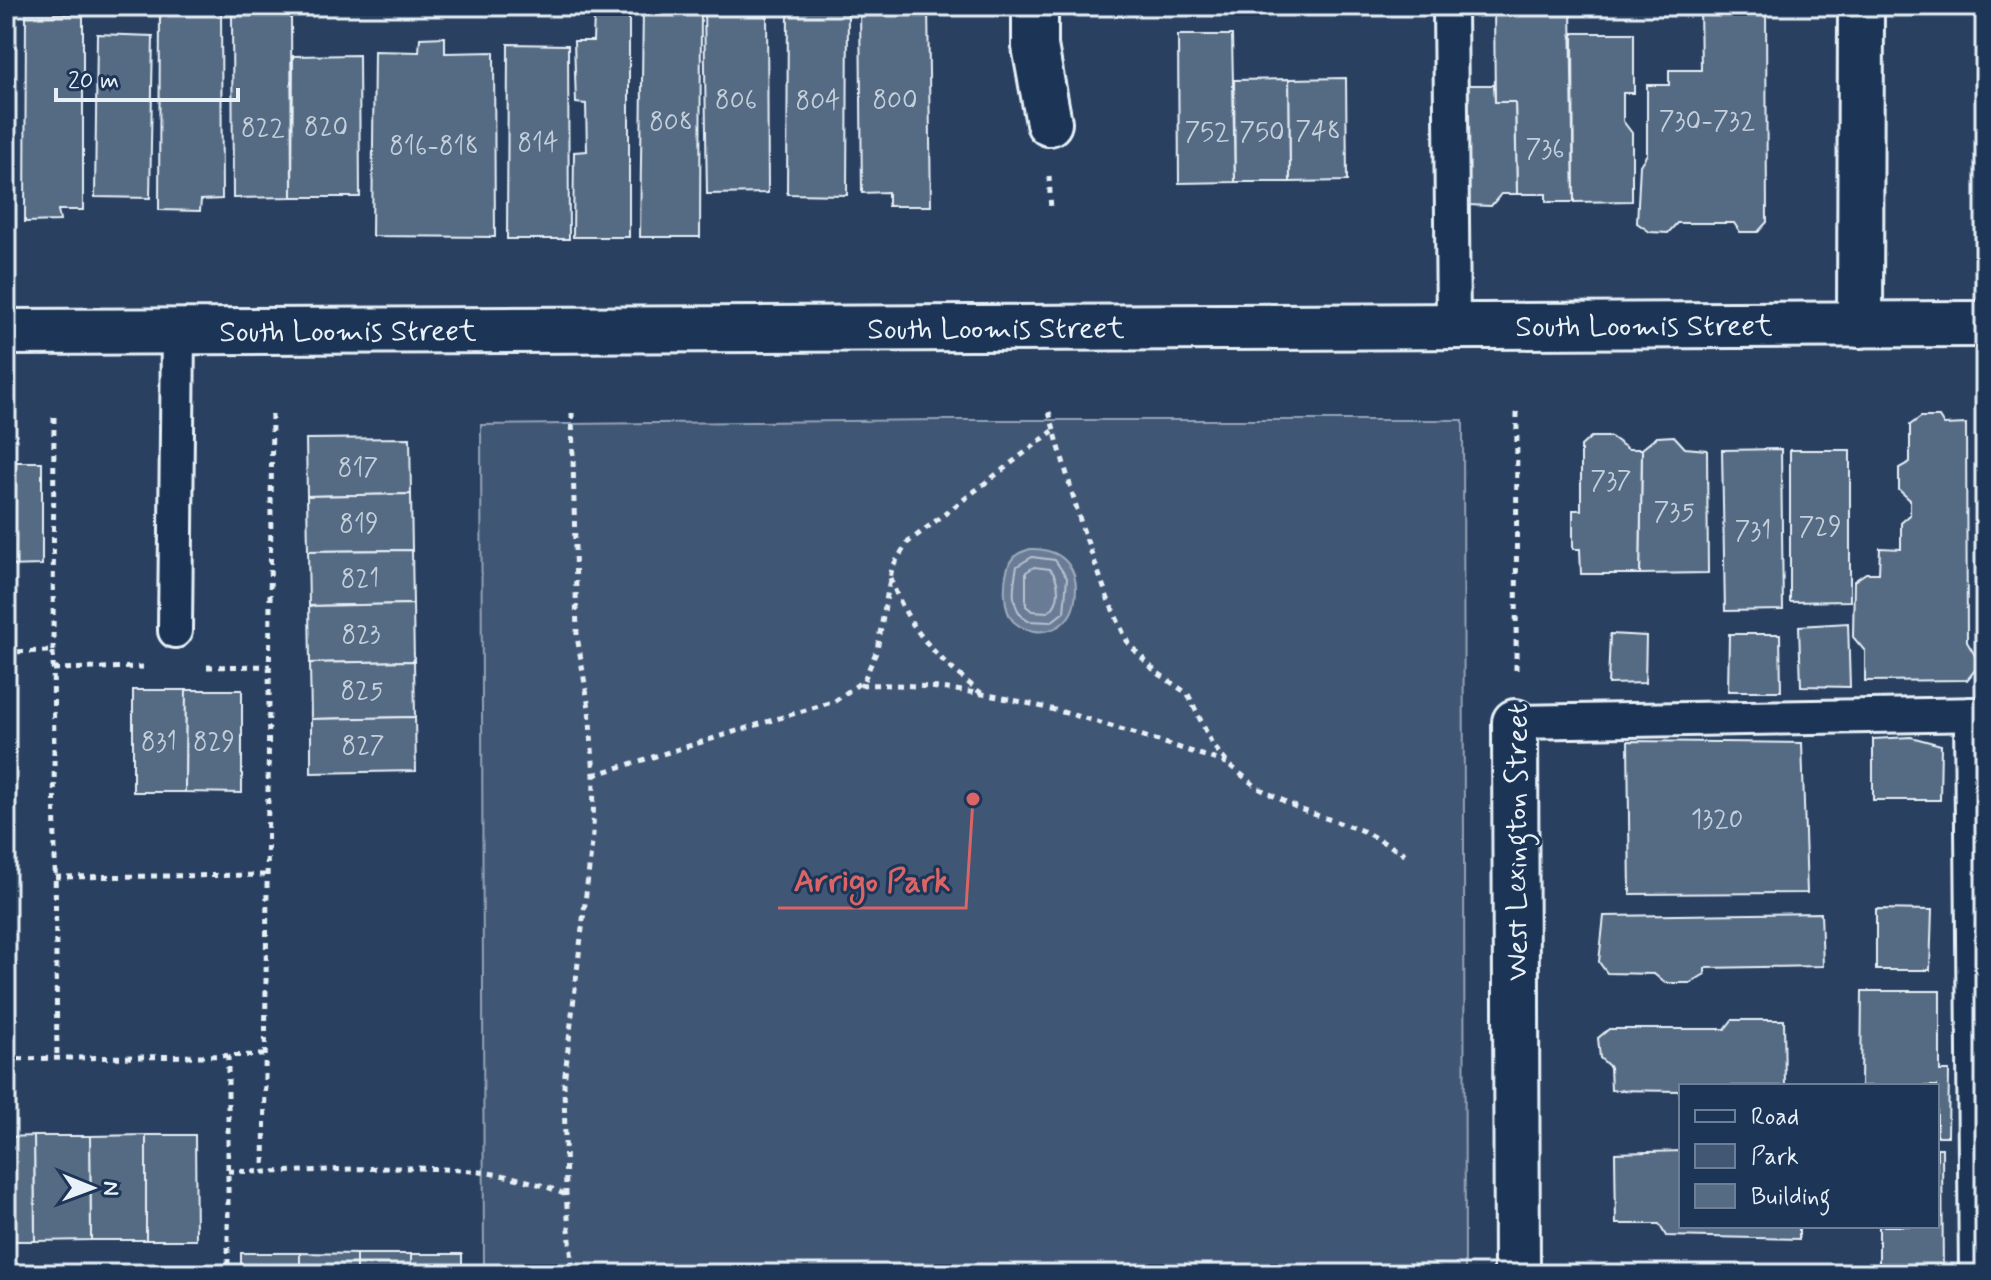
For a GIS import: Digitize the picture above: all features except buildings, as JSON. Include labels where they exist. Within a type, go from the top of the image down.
[{"type":"street","points":[[1035,6],[1035,46],[1049,123]]},
{"type":"street","points":[[1860,325],[1861,6]]},
{"type":"street","name":"South Loomis Street","points":[[6,332],[1985,324]]},
{"type":"street","name":"West Lexington Street","points":[[1515,722],[1517,1274]]},
{"type":"lane","points":[[1450,6],[1453,325]]},
{"type":"lane","points":[[175,631],[178,331]]},
{"type":"lane","points":[[1515,722],[1978,714],[1976,1274]]},
{"type":"path","name":"West Lexington Street","points":[[1515,722],[1517,411]]},
{"type":"path","points":[[1049,412],[1087,541],[1128,643],[1155,671],[1188,694],[1212,744],[1228,764],[1258,788],[1302,810],[1363,831],[1405,854]]},
{"type":"path","points":[[572,413],[577,636],[589,708],[594,775],[593,834],[564,1083],[566,1195],[573,1274]]},
{"type":"path","points":[[264,1172],[272,414]]},
{"type":"path","points":[[54,415],[57,1059]]},
{"type":"path","points":[[594,775],[835,701],[864,680],[877,650],[890,578],[907,543],[1053,431]]},
{"type":"path","points":[[890,578],[905,615],[935,656],[982,693]]},
{"type":"path","points":[[6,652],[53,651]]},
{"type":"path","points":[[857,685],[917,683],[1027,700],[1228,764]]},
{"type":"path","points":[[55,877],[268,875]]},
{"type":"path","points":[[228,1055],[228,1274]]},
{"type":"path","points":[[6,1059],[266,1055]]},
{"type":"path","points":[[228,1171],[484,1173],[535,1180],[566,1195]]},
{"type":"green space","points":[[943,420],[1463,420],[1465,1274],[484,1274],[481,425]]},
{"type":"water","points":[[1030,549],[1061,557],[1073,572],[1076,593],[1071,614],[1058,627],[1050,630],[1022,628],[1007,610],[1005,584],[1010,562],[1016,555]]},
{"type":"place","name":"Arrigo Park","points":[[973,799]]}]
